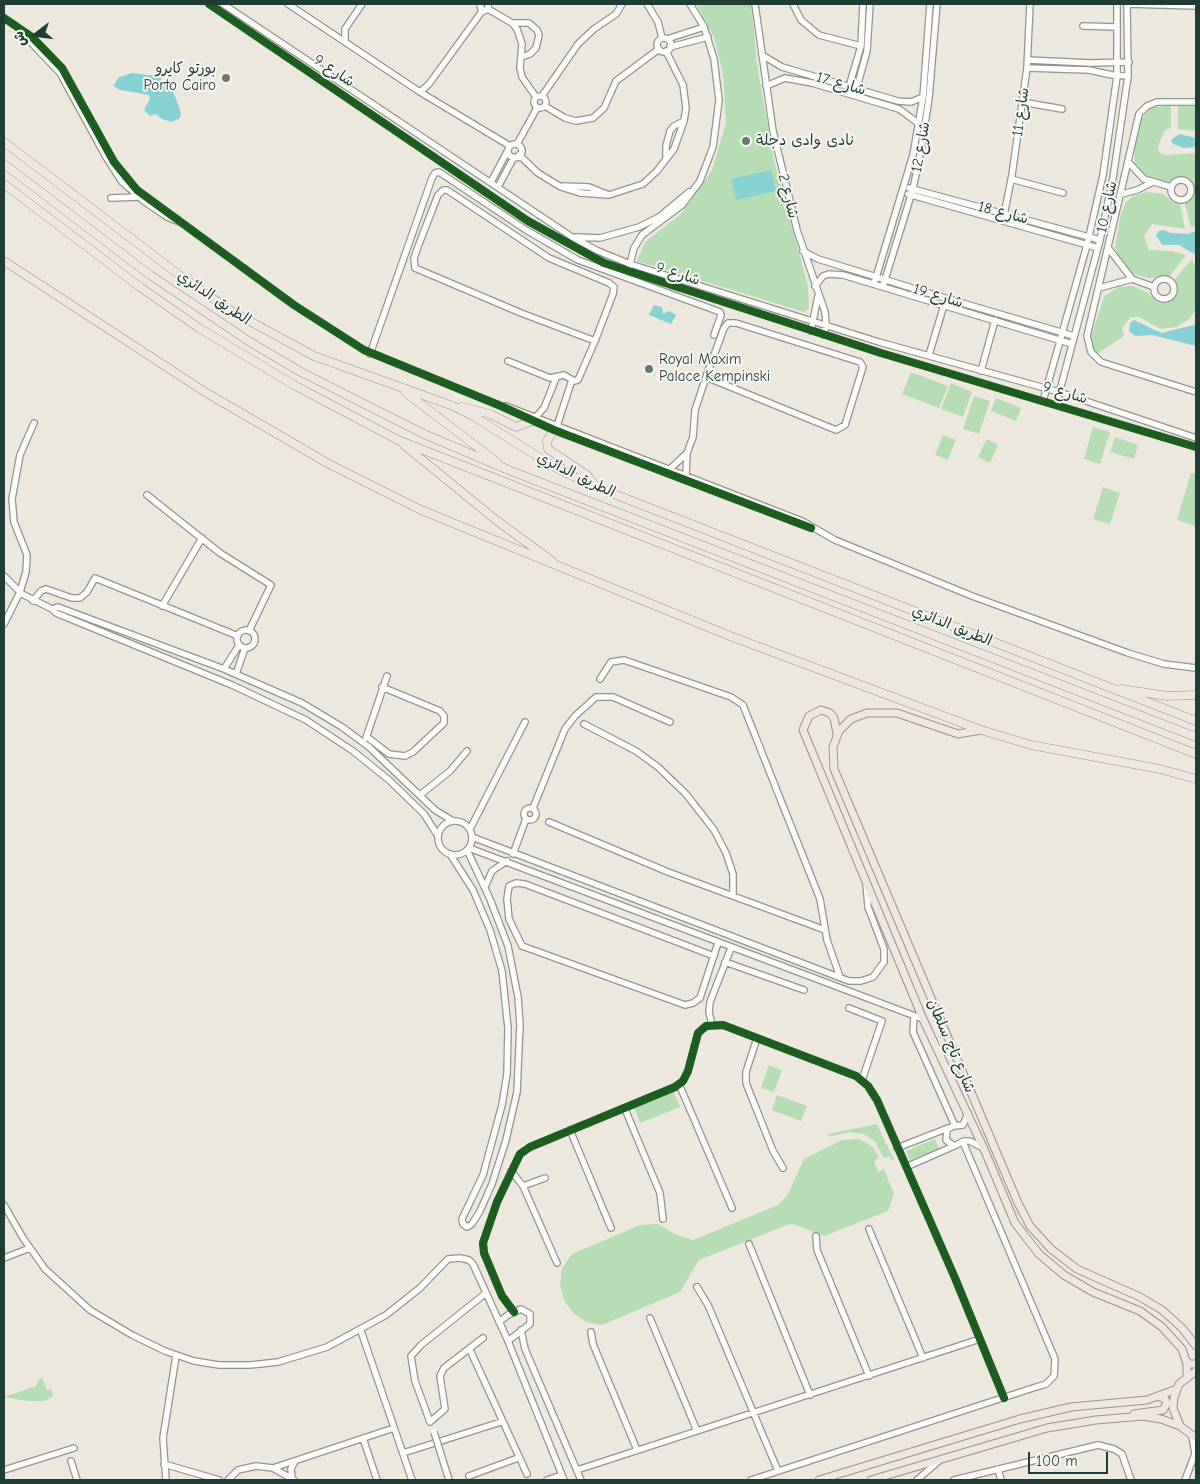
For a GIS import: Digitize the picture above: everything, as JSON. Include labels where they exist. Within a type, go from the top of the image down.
[{"type":"highway","name":"الطريق الدائري","points":[[4,142],[182,277],[233,312],[314,356],[454,406],[551,464],[596,487],[1196,722]]},
{"type":"highway","name":"الطريق الدائري","points":[[4,164],[150,275],[301,372],[424,434],[511,471],[1196,737]]},
{"type":"highway","name":"الطريق الدائري","points":[[4,184],[140,287],[199,328],[294,385],[398,440],[1196,754]]},
{"type":"highway","points":[[4,261],[181,377],[329,464],[421,510],[730,636],[981,730],[1031,745],[1166,770],[1196,779]]},
{"type":"highway","points":[[390,383],[425,405],[463,437],[511,471]]},
{"type":"highway","points":[[454,406],[484,412],[516,427],[534,419]]},
{"type":"highway","points":[[556,428],[547,441],[548,449],[587,475],[596,487]]},
{"type":"highway","points":[[398,440],[489,515],[565,570]]},
{"type":"highway","points":[[1106,686],[1166,696],[1196,695]]},
{"type":"main road","name":"شارع تاج سلطان","points":[[1186,1361],[1178,1344],[1155,1321],[1140,1311],[1078,1284],[1055,1269],[1020,1231],[1010,1215],[968,1112],[923,1019],[803,730],[809,716],[815,712],[824,711],[830,713],[836,721],[836,736],[832,752],[834,769],[1026,1218],[1039,1237],[1060,1257],[1086,1274],[1154,1304],[1176,1321],[1196,1346]]},
{"type":"main road","points":[[836,736],[847,723],[861,714],[872,712],[897,713],[953,733],[967,734],[981,730]]},
{"type":"main road","points":[[1186,1361],[1190,1364],[1196,1364]]},
{"type":"main road","points":[[1186,1361],[1186,1376]]},
{"type":"main road","points":[[1180,1426],[1173,1408],[1177,1389],[1186,1376],[1196,1371]]},
{"type":"main road","points":[[820,1480],[1020,1418],[1071,1407],[1142,1401],[1160,1397],[1177,1389]]},
{"type":"main road","points":[[1124,1417],[1143,1411],[1164,1410],[1167,1403],[1165,1399],[1160,1397]]},
{"type":"main road","points":[[871,1480],[1047,1428],[1124,1417],[1152,1417],[1180,1426],[1194,1437]]},
{"type":"street","name":"شارع 9","points":[[209,4],[528,221],[577,249],[628,272],[880,353],[1196,447]]},
{"type":"street","name":"شارع 9","points":[[223,4],[572,237],[630,264],[884,343],[1046,388],[1196,438]]},
{"type":"street","points":[[218,10],[223,4]]},
{"type":"street","points":[[288,4],[427,97],[509,148],[510,155],[517,156],[538,173],[562,186],[588,195],[609,195],[643,184],[674,149],[684,120],[686,108],[683,85],[658,22],[647,4]]},
{"type":"street","points":[[333,34],[345,29],[362,4]]},
{"type":"street","points":[[537,108],[533,103],[578,44],[594,29],[616,14],[622,4]]},
{"type":"street","points":[[628,272],[634,248],[642,235],[682,205],[700,181],[708,165],[717,127],[719,100],[714,59],[704,27],[690,4]]},
{"type":"street","name":"شارع 2","points":[[756,4],[766,86],[779,159],[803,251],[826,324],[824,335]]},
{"type":"street","points":[[793,4],[801,20],[819,35],[861,46]]},
{"type":"street","points":[[847,93],[861,46],[862,4]]},
{"type":"street","points":[[854,95],[867,51],[870,4]]},
{"type":"street","name":"شارع 11","points":[[1002,220],[1012,178],[1027,68],[1030,4]]},
{"type":"street","name":"شارع 10","points":[[1043,401],[1087,245],[1103,175],[1117,76],[1117,4]]},
{"type":"street","points":[[1127,4],[1196,6]]},
{"type":"street","name":"شارع 10","points":[[1056,405],[1100,240],[1119,143],[1129,62],[1127,4]]},
{"type":"street","points":[[930,5],[937,6]]},
{"type":"street","name":"شارع 12","points":[[874,284],[904,189],[918,123],[923,97],[930,5]]},
{"type":"street","name":"شارع 12","points":[[883,286],[912,192],[929,98],[937,6]]},
{"type":"street","points":[[420,92],[429,84],[485,7],[512,23],[520,36],[522,77],[546,101],[545,106]]},
{"type":"street","points":[[4,18],[20,32],[32,37],[60,73],[113,170],[138,197],[167,217],[177,221]]},
{"type":"street","points":[[512,23],[529,23],[537,30],[539,35],[536,48],[530,54],[520,57]]},
{"type":"street","points":[[1083,26],[1117,27]]},
{"type":"street","points":[[659,49],[657,43],[665,39],[704,27]]},
{"type":"street","points":[[345,29],[345,42]]},
{"type":"street","points":[[491,182],[509,148],[516,144],[537,108],[545,106],[564,118],[576,121],[593,118],[604,108],[616,81],[627,70],[642,63],[659,49],[668,49],[708,37]]},
{"type":"street","points":[[46,54],[66,74],[122,174],[137,190],[294,305],[370,354],[811,528],[972,596],[1113,648],[1164,664],[1196,668]]},
{"type":"street","name":"شارع 17","points":[[762,54],[766,59],[782,67],[898,101],[911,102],[923,97]]},
{"type":"street","points":[[1028,60],[1090,63],[1129,62]]},
{"type":"street","points":[[1027,68],[1089,70],[1117,76],[1128,76]]},
{"type":"street","points":[[324,81],[330,74]]},
{"type":"street","name":"شارع 17","points":[[766,86],[778,79],[792,78],[900,109],[918,123]]},
{"type":"street","points":[[427,97],[429,84]]},
{"type":"street","points":[[1022,102],[1062,109]]},
{"type":"street","points":[[1196,102],[1157,102],[1143,110],[1137,119],[1122,194],[1087,336],[1088,347],[1095,358],[1114,368],[1196,392]]},
{"type":"street","points":[[666,159],[666,146],[670,132],[674,126],[684,120]]},
{"type":"street","points":[[498,187],[522,150],[516,144]]},
{"type":"street","points":[[438,159],[443,151]]},
{"type":"street","points":[[1129,163],[1138,175],[1151,183],[1171,187]]},
{"type":"street","points":[[370,354],[432,178],[435,173],[439,172],[526,230],[578,260],[720,312],[721,315],[714,336]]},
{"type":"street","points":[[1012,178],[1063,193]]},
{"type":"street","points":[[1122,194],[1137,190],[1151,183]]},
{"type":"street","name":"شارع 18","points":[[904,189],[1098,248]]},
{"type":"street","points":[[508,361],[550,378],[564,375],[572,380],[579,379],[595,341],[613,294],[612,284],[549,258],[447,190],[440,192],[414,258],[415,268],[521,313],[595,341]]},
{"type":"street","points":[[572,237],[600,238],[639,228],[664,213],[693,190]]},
{"type":"street","name":"شارع 18","points":[[912,192],[1004,213],[1100,240]]},
{"type":"street","points":[[111,198],[138,197]]},
{"type":"street","points":[[528,221],[534,212]]},
{"type":"street","points":[[1109,249],[1132,279],[1154,287]]},
{"type":"street","name":"شارع 19","points":[[803,251],[818,259],[1074,336]]},
{"type":"street","name":"شارع 19","points":[[815,286],[823,276],[829,274],[843,275],[1072,344]]},
{"type":"street","points":[[1099,288],[1132,279]]},
{"type":"street","name":"شارع 2","points":[[810,331],[818,296]]},
{"type":"street","points":[[929,355],[944,305]]},
{"type":"street","points":[[786,323],[790,313]]},
{"type":"street","points":[[981,371],[995,320]]},
{"type":"street","points":[[686,475],[687,453],[693,437],[695,410],[706,377],[725,325],[730,322],[860,362],[862,367],[845,425],[836,430],[706,377]]},
{"type":"street","points":[[880,353],[884,343]]},
{"type":"street","points":[[534,419],[544,408],[556,378]]},
{"type":"street","points":[[556,428],[572,380]]},
{"type":"street","points":[[1102,419],[1106,408]]},
{"type":"street","points":[[4,624],[20,592],[28,561],[13,516],[13,489],[20,455],[34,423]]},
{"type":"street","points":[[668,471],[687,453]]},
{"type":"street","points":[[668,471],[686,475],[802,521],[811,528]]},
{"type":"street","points":[[147,495],[220,553],[271,585],[248,631]]},
{"type":"street","points":[[162,606],[202,538]]},
{"type":"street","points":[[4,576],[20,592],[56,613],[252,693],[306,720],[353,751],[389,780],[424,814],[438,836],[440,846],[450,854],[473,890],[490,930],[504,984],[508,1028],[507,1067],[502,1105],[483,1175],[462,1219],[463,1224],[467,1227],[472,1225],[480,1211],[502,1154],[514,1107],[520,1060],[520,1011],[513,964],[502,929],[468,849]]},
{"type":"street","points":[[34,601],[41,591],[46,589],[72,598],[80,598],[87,592],[95,578],[238,636]]},
{"type":"street","points":[[52,609],[58,607],[224,669],[302,703],[329,718],[364,743],[435,810],[452,821],[462,823],[470,830],[472,837],[468,849],[459,855],[450,854]]},
{"type":"street","points":[[236,674],[246,648],[250,647],[254,642],[254,635],[248,631],[243,631],[238,636]]},
{"type":"street","points":[[224,669],[239,645],[238,636]]},
{"type":"street","points":[[239,645],[246,648]]},
{"type":"street","points":[[600,679],[612,662],[624,660],[731,697],[743,705],[820,899],[825,930],[840,977]]},
{"type":"street","points":[[364,743],[387,676]]},
{"type":"street","points":[[367,736],[392,755],[405,756],[413,752],[444,722],[444,716],[440,711],[382,687]]},
{"type":"street","points":[[513,854],[526,819],[531,820],[535,817],[536,812],[533,808],[568,724],[596,697],[613,697],[670,722]]},
{"type":"street","points":[[470,830],[525,722]]},
{"type":"street","points":[[584,724],[636,751],[658,767],[686,794],[714,830],[726,853],[733,874],[733,895]]},
{"type":"street","points":[[420,795],[441,779],[467,751]]},
{"type":"street","points":[[438,836],[443,826],[452,821]]},
{"type":"street","points":[[549,822],[668,872],[825,930]]},
{"type":"street","points":[[472,837],[840,977],[855,981],[868,979],[877,974],[884,962],[884,949],[868,907],[867,881]]},
{"type":"street","points":[[468,849],[507,861],[731,948],[923,1019]]},
{"type":"street","points":[[485,887],[492,871],[507,861]]},
{"type":"street","points":[[714,956],[525,884],[516,883],[510,886],[506,899],[509,919],[522,946],[685,1004],[693,1003],[700,998],[714,956],[718,943]]},
{"type":"street","points":[[712,1025],[709,1012],[710,1002],[731,948]]},
{"type":"street","points":[[725,962],[804,990]]},
{"type":"street","points":[[849,1008],[882,1020],[862,1080]]},
{"type":"street","points":[[914,1016],[913,1032],[952,1127]]},
{"type":"street","points":[[511,1313],[482,1248],[497,1202],[516,1159],[524,1150],[679,1084],[688,1071],[695,1038],[702,1029],[712,1025],[723,1025],[862,1080],[873,1092],[1004,1398]]},
{"type":"street","points":[[757,1038],[746,1072],[746,1083],[773,1151],[783,1168]]},
{"type":"street","points":[[679,1084],[732,1208]]},
{"type":"street","points":[[624,1109],[660,1192],[663,1219]]},
{"type":"street","points":[[897,1148],[964,1124],[968,1112]]},
{"type":"street","points":[[952,1127],[945,1135],[946,1140],[954,1146]]},
{"type":"street","points":[[570,1130],[611,1228]]},
{"type":"street","points":[[906,1167],[963,1142],[972,1141],[984,1149]]},
{"type":"street","points":[[751,1480],[1004,1398],[1052,1380],[1056,1364],[963,1142]]},
{"type":"street","points":[[511,1171],[524,1188],[557,1263]]},
{"type":"street","points":[[524,1188],[546,1180]]},
{"type":"street","points":[[4,1205],[30,1248],[54,1278],[90,1310],[132,1335],[176,1356],[219,1365],[265,1364],[309,1354],[361,1331],[410,1296],[448,1259],[463,1258],[471,1262],[507,1338],[563,1478],[547,1480]]},
{"type":"street","points":[[869,1229],[923,1358]]},
{"type":"street","points":[[816,1236],[817,1250],[868,1376]]},
{"type":"street","points":[[749,1244],[810,1395]]},
{"type":"street","points":[[4,1258],[30,1248]]},
{"type":"street","points":[[697,1287],[708,1305],[778,1471]]},
{"type":"street","points":[[449,1480],[415,1381],[411,1356],[421,1345],[486,1293]]},
{"type":"street","points":[[498,1319],[524,1309],[531,1316],[530,1324],[507,1338]]},
{"type":"street","points":[[650,1318],[697,1431]]},
{"type":"street","points":[[361,1331],[412,1480]]},
{"type":"street","points":[[519,1331],[581,1480]]},
{"type":"street","points":[[591,1332],[593,1344],[637,1450]]},
{"type":"street","points":[[430,1422],[445,1409],[440,1376],[444,1368],[470,1350],[483,1338]]},
{"type":"street","points":[[577,1470],[980,1340]]},
{"type":"street","points":[[470,1350],[501,1422],[527,1474]]},
{"type":"street","points":[[166,1480],[164,1427],[176,1356]]},
{"type":"street","points":[[403,1453],[501,1422]]},
{"type":"street","points":[[228,1480],[238,1470],[246,1467],[273,1468],[394,1428]]},
{"type":"street","points":[[1194,1437],[1195,1454],[1186,1479],[1194,1480]]},
{"type":"street","points":[[363,1438],[378,1480]]},
{"type":"street","points":[[956,1480],[1101,1445],[1122,1454],[1130,1480]]},
{"type":"street","points":[[4,1470],[74,1448]]},
{"type":"street","points":[[469,1476],[518,1458]]},
{"type":"street","points":[[917,1480],[940,1460]]},
{"type":"street","points":[[71,1461],[76,1480]]},
{"type":"street","points":[[293,1479],[291,1469],[295,1461]]},
{"type":"street","points":[[164,1464],[219,1480]]},
{"type":"street","points":[[273,1468],[293,1479]]},
{"type":"street","points":[[998,1469],[1001,1480]]},
{"type":"green space","name":"نادى وادى دجلة","points":[[696,4],[751,4],[758,71],[774,160],[808,286],[809,309],[804,312],[637,261],[645,242],[681,214],[712,170],[726,123],[723,74],[714,37]]},
{"type":"green space","points":[[1178,104],[1196,104],[1196,131],[1178,129]]},
{"type":"green space","points":[[1171,105],[1171,128],[1165,130],[1158,146],[1159,152],[1165,155],[1196,153],[1196,226],[1191,228],[1185,204],[1193,196],[1192,183],[1181,176],[1163,184],[1147,178],[1135,167],[1134,149],[1138,124],[1150,108]]},
{"type":"green space","points":[[1147,192],[1163,194],[1174,203],[1180,204],[1185,229],[1152,224],[1144,236],[1149,250],[1172,251],[1186,255],[1169,277],[1148,278],[1133,274],[1126,269],[1115,248],[1121,213],[1126,202],[1133,196]]},
{"type":"green space","points":[[1192,259],[1196,269],[1196,310],[1188,320],[1176,327],[1161,329],[1139,317],[1131,317],[1122,328],[1124,336],[1095,355],[1090,340],[1104,297],[1118,287],[1133,286],[1148,293],[1158,303],[1167,303],[1176,296],[1178,288],[1174,280]]},
{"type":"green space","points":[[911,372],[948,386],[939,408],[902,394]]},
{"type":"green space","points":[[951,383],[972,392],[963,417],[941,409]]},
{"type":"green space","points":[[974,396],[990,401],[979,434],[963,429]]},
{"type":"green space","points":[[996,398],[1021,408],[1016,421],[991,411]]},
{"type":"green space","points":[[1093,427],[1110,432],[1100,464],[1084,459]]},
{"type":"green space","points":[[943,435],[956,440],[948,460],[935,455]]},
{"type":"green space","points":[[1115,437],[1138,445],[1134,459],[1110,452]]},
{"type":"green space","points":[[987,439],[998,445],[990,463],[978,457]]},
{"type":"green space","points":[[1191,473],[1196,474],[1196,526],[1177,520]]},
{"type":"green space","points":[[1103,487],[1120,493],[1110,524],[1093,519]]},
{"type":"green space","points":[[769,1065],[782,1070],[774,1092],[761,1088]]},
{"type":"green space","points":[[673,1091],[680,1107],[640,1123],[634,1107]]},
{"type":"green space","points":[[777,1095],[807,1106],[801,1121],[772,1110]]},
{"type":"green space","points":[[877,1124],[894,1160],[889,1156],[884,1158],[875,1142],[864,1134],[849,1132],[829,1137],[828,1134]]},
{"type":"green space","points":[[859,1139],[873,1147],[879,1158],[874,1161],[878,1172],[884,1169],[894,1194],[888,1211],[824,1236],[793,1224],[787,1225],[699,1260],[680,1292],[602,1325],[586,1322],[573,1313],[564,1300],[560,1284],[562,1268],[572,1254],[640,1225],[658,1224],[675,1234],[693,1240],[778,1205],[788,1194],[804,1159],[842,1140]]},
{"type":"green space","points":[[935,1139],[939,1149],[910,1160],[906,1151]]},
{"type":"green space","points":[[40,1378],[42,1378],[47,1390],[51,1389],[53,1396],[45,1401],[27,1401],[4,1397],[36,1386]]},
{"type":"water","points":[[132,73],[157,76],[171,87],[181,113],[180,118],[172,122],[162,119],[156,114],[150,116],[144,110],[150,99],[149,95],[120,90],[113,86],[119,77]]},
{"type":"water","points":[[1179,134],[1196,138],[1196,147],[1184,148],[1173,144],[1171,140]]},
{"type":"water","points":[[771,170],[776,191],[736,200],[731,179]]},
{"type":"water","points":[[1164,230],[1171,233],[1188,234],[1196,231],[1196,255],[1179,245],[1162,245],[1156,235],[1159,231]]},
{"type":"water","points":[[654,305],[662,307],[663,314],[669,311],[676,315],[671,324],[649,315]]},
{"type":"water","points":[[1134,320],[1161,333],[1194,325],[1196,322],[1196,346],[1152,335],[1135,336],[1129,331],[1130,323]]},
{"type":"cycle path","points":[[209,4],[528,221],[604,263],[881,353],[1196,447]]},
{"type":"cycle path","points":[[4,18],[32,37],[62,68],[114,162],[137,190],[294,305],[364,350],[501,406],[554,430],[811,528]]},
{"type":"cycle path","points":[[514,1312],[502,1296],[484,1253],[483,1243],[497,1202],[520,1154],[530,1147],[675,1087],[683,1081],[688,1071],[698,1033],[706,1026],[723,1025],[856,1076],[868,1086],[877,1100],[955,1278],[1004,1398]]},
{"type":"place","name":"بورتو كايرو Porto Cairo","points":[[226,78]]},
{"type":"place","name":"نادى وادى دجلة","points":[[746,141]]},
{"type":"place","name":"Royal Maxim Palace Kempinski","points":[[649,369]]}]
